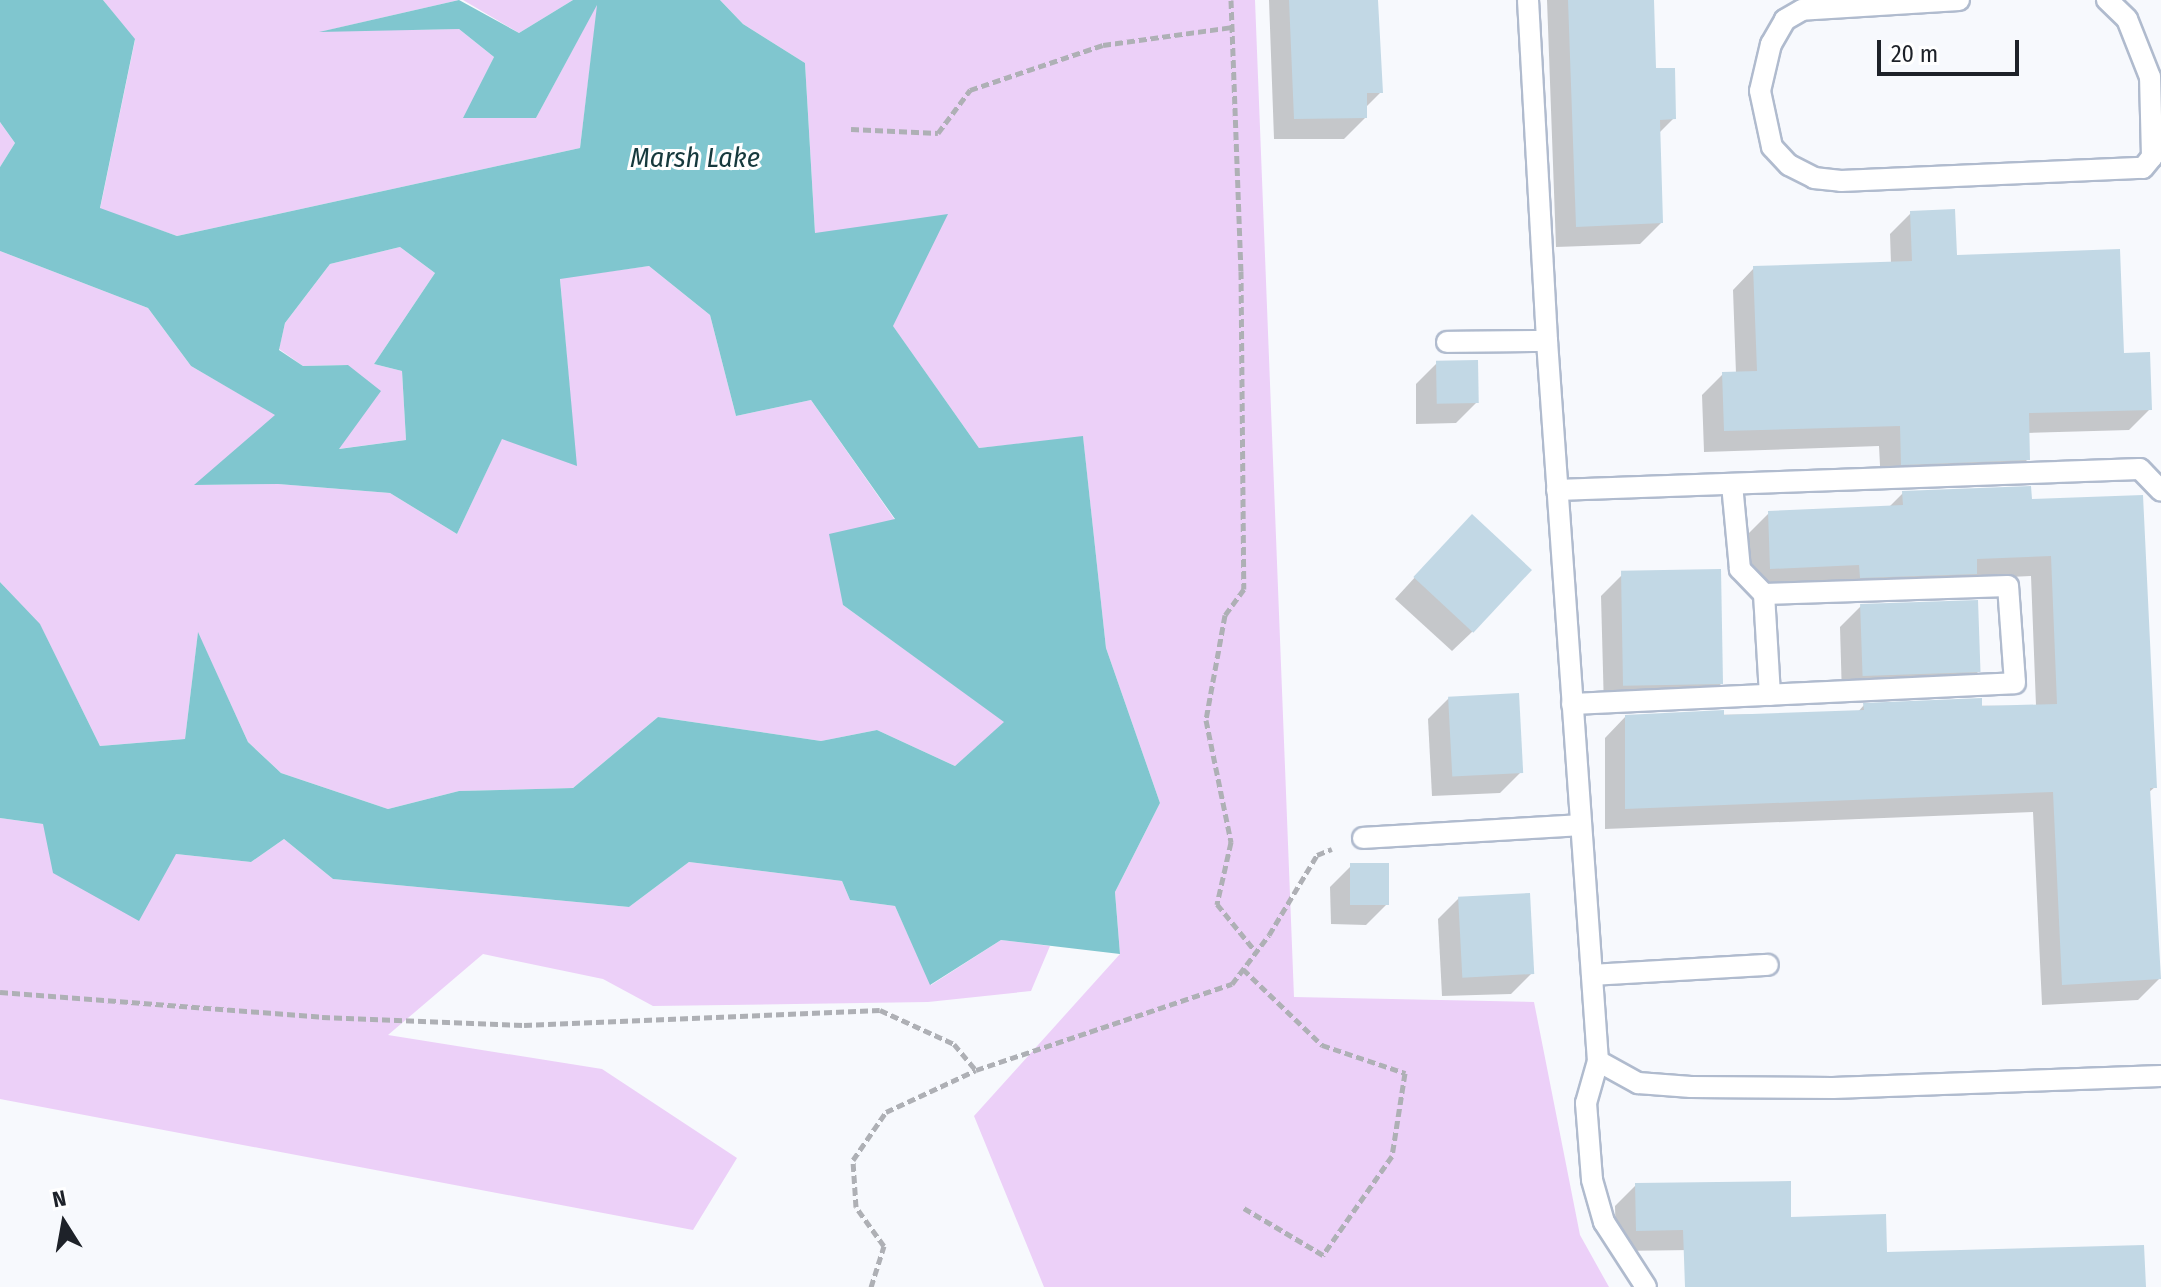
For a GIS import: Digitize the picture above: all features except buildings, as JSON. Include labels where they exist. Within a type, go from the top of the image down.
[{"type":"lane","points":[[1528,0],[1547,341],[1598,1061],[1586,1103],[1592,1180],[1604,1222],[1646,1287]]},
{"type":"lane","points":[[1959,0],[1802,10],[1785,20],[1771,44],[1760,91],[1772,147],[1789,165],[1814,178],[1853,181],[2120,171],[2157,165],[2155,77],[2127,19],[2107,0]]},
{"type":"lane","points":[[1447,342],[1547,341]]},
{"type":"lane","points":[[1557,490],[2140,469],[2161,491]]},
{"type":"lane","points":[[1732,485],[1740,569],[1764,594],[1770,695]]},
{"type":"lane","points":[[1572,704],[2015,683],[2008,586],[1764,594]]},
{"type":"lane","points":[[1363,838],[1581,825]]},
{"type":"lane","points":[[1592,975],[1768,965]]},
{"type":"lane","points":[[1598,1061],[1638,1083],[1691,1087],[1833,1088],[2161,1076]]},
{"type":"path","points":[[1231,0],[1241,271],[1244,589],[1225,615],[1206,720],[1231,842],[1217,904],[1256,952]]},
{"type":"path","points":[[851,129],[938,133],[970,90],[1103,45],[1232,27]]},
{"type":"path","points":[[871,1287],[884,1246],[856,1207],[853,1160],[886,1112],[976,1070],[1232,984],[1256,952],[1317,855],[1363,838]]},
{"type":"path","points":[[1243,969],[1322,1045],[1405,1073],[1392,1156],[1323,1255],[1244,1208]]},
{"type":"path","points":[[0,992],[322,1017],[524,1025],[880,1010],[954,1044],[976,1070]]},
{"type":"shaded area","points":[[103,0],[459,0],[324,31],[459,29],[494,57],[464,118],[536,118],[598,2],[580,148],[177,236],[100,209],[135,40]]},
{"type":"shaded area","points":[[463,0],[573,0],[519,33]]},
{"type":"shaded area","points":[[720,0],[1255,0],[1294,997],[1534,1002],[1580,1235],[1609,1287],[1044,1287],[974,1116],[1120,954],[1115,892],[1160,803],[1106,648],[1083,437],[979,448],[892,325],[815,233],[805,63],[743,24]]},
{"type":"shaded area","points":[[0,122],[15,143],[0,167]]},
{"type":"shaded area","points":[[400,247],[435,273],[374,364],[402,371],[406,440],[338,449],[348,365],[303,366],[279,349],[285,323],[330,264]]},
{"type":"shaded area","points":[[0,251],[148,308],[191,366],[276,415],[196,485],[278,484],[390,493],[457,534],[502,438],[576,465],[560,278],[649,266],[710,315],[736,416],[811,400],[895,520],[843,605],[1005,722],[955,766],[877,730],[821,741],[658,717],[573,788],[459,791],[388,809],[281,773],[248,742],[198,633],[185,739],[100,746],[40,625],[0,582]]},
{"type":"shaded area","points":[[0,818],[43,824],[176,854],[251,862],[284,839],[333,879],[629,907],[689,862],[842,881],[850,900],[895,906],[931,985],[1001,940],[1050,946],[1031,991],[928,1002],[653,1006],[603,979],[483,954],[388,1035],[602,1069],[737,1158],[693,1230],[0,1099]]},
{"type":"water","name":"Marsh Lake","points":[[0,0],[103,0],[135,39],[100,208],[177,236],[580,148],[597,5],[536,118],[463,118],[494,57],[459,29],[319,32],[459,0],[519,33],[573,0],[720,0],[743,24],[805,63],[815,233],[948,214],[893,326],[979,448],[1083,436],[1106,648],[1160,803],[1115,892],[1120,954],[1001,940],[930,985],[895,906],[850,900],[842,881],[689,862],[629,907],[333,879],[284,839],[251,862],[176,854],[139,921],[53,873],[43,824],[0,818],[0,582],[40,624],[100,746],[185,739],[198,632],[248,742],[281,773],[388,809],[459,791],[573,788],[658,717],[821,741],[877,730],[955,766],[1004,722],[843,605],[829,534],[895,519],[811,400],[736,416],[710,315],[649,266],[560,279],[577,466],[502,439],[457,534],[390,493],[278,484],[194,485],[275,415],[191,366],[148,308],[0,251],[0,167],[15,143],[0,122]],"holes":[[[400,247],[435,273],[374,364],[402,371],[406,440],[339,449],[381,391],[348,365],[303,366],[279,350],[285,323],[330,264]]]}]
